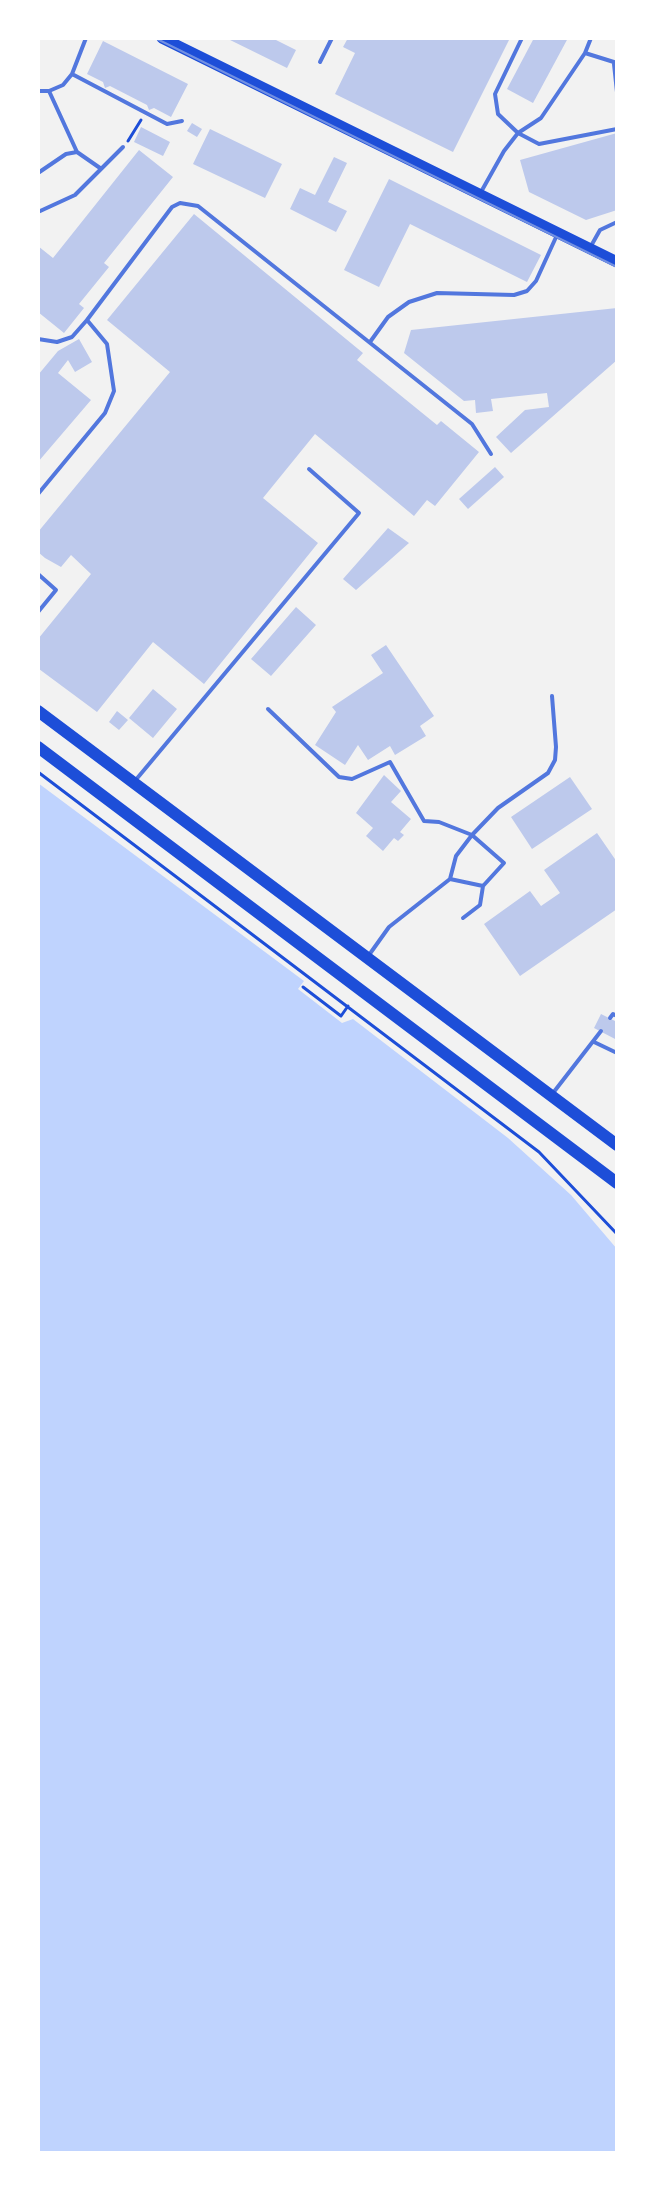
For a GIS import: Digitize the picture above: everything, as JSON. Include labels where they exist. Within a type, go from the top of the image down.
[{"type":"main road","points":[[162,38],[617,262]]},
{"type":"main road","points":[[38,711],[617,1145]]},
{"type":"main road","points":[[38,747],[617,1183]]},
{"type":"lane","points":[[38,91],[49,91],[63,85],[72,74],[86,38]]},
{"type":"lane","points":[[320,62],[332,38]]},
{"type":"lane","points":[[522,38],[495,94],[498,114],[518,133],[539,144],[553,144],[617,129]]},
{"type":"lane","points":[[480,194],[518,133],[541,118],[585,53],[591,38]]},
{"type":"lane","points":[[585,53],[616,63],[617,92]]},
{"type":"lane","points":[[72,74],[167,124],[182,121]]},
{"type":"lane","points":[[49,91],[77,152],[100,168]]},
{"type":"lane","points":[[38,212],[75,195],[123,147]]},
{"type":"lane","points":[[38,173],[66,154],[77,152]]},
{"type":"lane","points":[[38,339],[57,342],[72,337],[172,207],[190,202],[472,424],[491,454]]},
{"type":"lane","points":[[589,249],[600,230],[617,222]]},
{"type":"lane","points":[[370,342],[388,317],[409,302],[437,293],[514,295],[527,291],[536,281],[558,233]]},
{"type":"lane","points":[[38,494],[105,413],[114,391],[107,344],[87,320]]},
{"type":"lane","points":[[134,782],[359,513],[309,469]]},
{"type":"lane","points":[[38,574],[56,590],[38,612]]},
{"type":"lane","points":[[367,958],[389,927],[450,879],[456,856],[498,808],[548,773],[556,747],[552,696]]},
{"type":"lane","points":[[268,709],[339,777],[352,779],[390,762],[424,821],[439,822],[472,835],[504,863],[483,886],[480,905],[463,918]]},
{"type":"lane","points":[[450,879],[483,886]]},
{"type":"lane","points":[[610,1018],[613,1014],[617,1016]]},
{"type":"lane","points":[[550,1096],[601,1031]]},
{"type":"lane","points":[[593,1042],[617,1053]]},
{"type":"path","points":[[123,147],[145,113]]},
{"type":"path","points":[[38,772],[539,1152],[617,1234]]},
{"type":"path","points":[[303,987],[341,1016],[349,1005]]},
{"type":"water","points":[[38,783],[304,981],[298,989],[342,1023],[353,1019],[508,1138],[571,1195],[617,1249],[617,2153],[38,2153]]},
{"type":"building","points":[[226,38],[272,38],[296,50],[287,68]]},
{"type":"building","points":[[348,38],[510,38],[453,152],[335,94],[355,53],[343,47]]},
{"type":"building","points":[[534,38],[568,38],[533,103],[507,89]]},
{"type":"building","points":[[103,41],[188,84],[171,117],[154,108],[149,110],[147,105],[110,86],[105,88],[103,82],[87,74]]},
{"type":"building","points":[[192,123],[202,129],[197,137],[187,131]]},
{"type":"building","points":[[141,127],[170,142],[163,156],[134,142]]},
{"type":"building","points":[[210,129],[282,164],[265,198],[193,164]]},
{"type":"building","points":[[617,133],[617,210],[586,220],[529,192],[520,160]]},
{"type":"building","points":[[139,150],[173,177],[104,263],[109,267],[79,304],[84,308],[64,333],[38,312],[38,246],[53,258]]},
{"type":"building","points":[[334,157],[347,163],[328,202],[347,211],[336,232],[290,209],[300,188],[315,195]]},
{"type":"building","points":[[389,179],[541,255],[527,282],[410,224],[379,287],[344,270]]},
{"type":"building","points":[[194,214],[363,353],[357,360],[437,425],[441,421],[479,452],[435,506],[427,500],[414,516],[315,434],[263,498],[318,543],[204,684],[153,642],[97,712],[39,669],[38,639],[91,574],[71,555],[61,567],[45,558],[38,552],[38,532],[170,372],[107,320]]},
{"type":"building","points":[[617,308],[617,360],[511,453],[496,437],[525,410],[549,407],[547,393],[491,399],[493,411],[476,413],[475,400],[464,401],[404,353],[411,330]]},
{"type":"building","points":[[79,339],[92,362],[75,372],[68,360],[58,373],[91,400],[38,462],[38,375],[58,351]]},
{"type":"building","points":[[495,467],[504,477],[468,509],[459,499]]},
{"type":"building","points":[[388,528],[409,543],[356,590],[343,579]]},
{"type":"building","points":[[296,607],[316,625],[271,676],[251,659]]},
{"type":"building","points":[[386,645],[434,716],[420,726],[426,736],[395,755],[390,746],[368,760],[358,745],[345,765],[315,745],[336,712],[332,707],[383,673],[371,655]]},
{"type":"building","points":[[153,689],[177,709],[153,738],[129,718]]},
{"type":"building","points":[[117,711],[128,720],[119,730],[109,722]]},
{"type":"building","points":[[384,775],[401,791],[391,802],[411,819],[400,832],[404,835],[398,841],[394,838],[383,851],[366,836],[373,828],[356,813]]},
{"type":"building","points":[[570,777],[592,809],[532,849],[511,817]]},
{"type":"building","points":[[597,833],[617,862],[617,909],[520,976],[484,924],[530,891],[541,906],[560,893],[544,870]]},
{"type":"building","points":[[601,1014],[617,1022],[617,1040],[594,1028]]},
{"type":"tram line","points":[[155,38],[617,267]]}]
